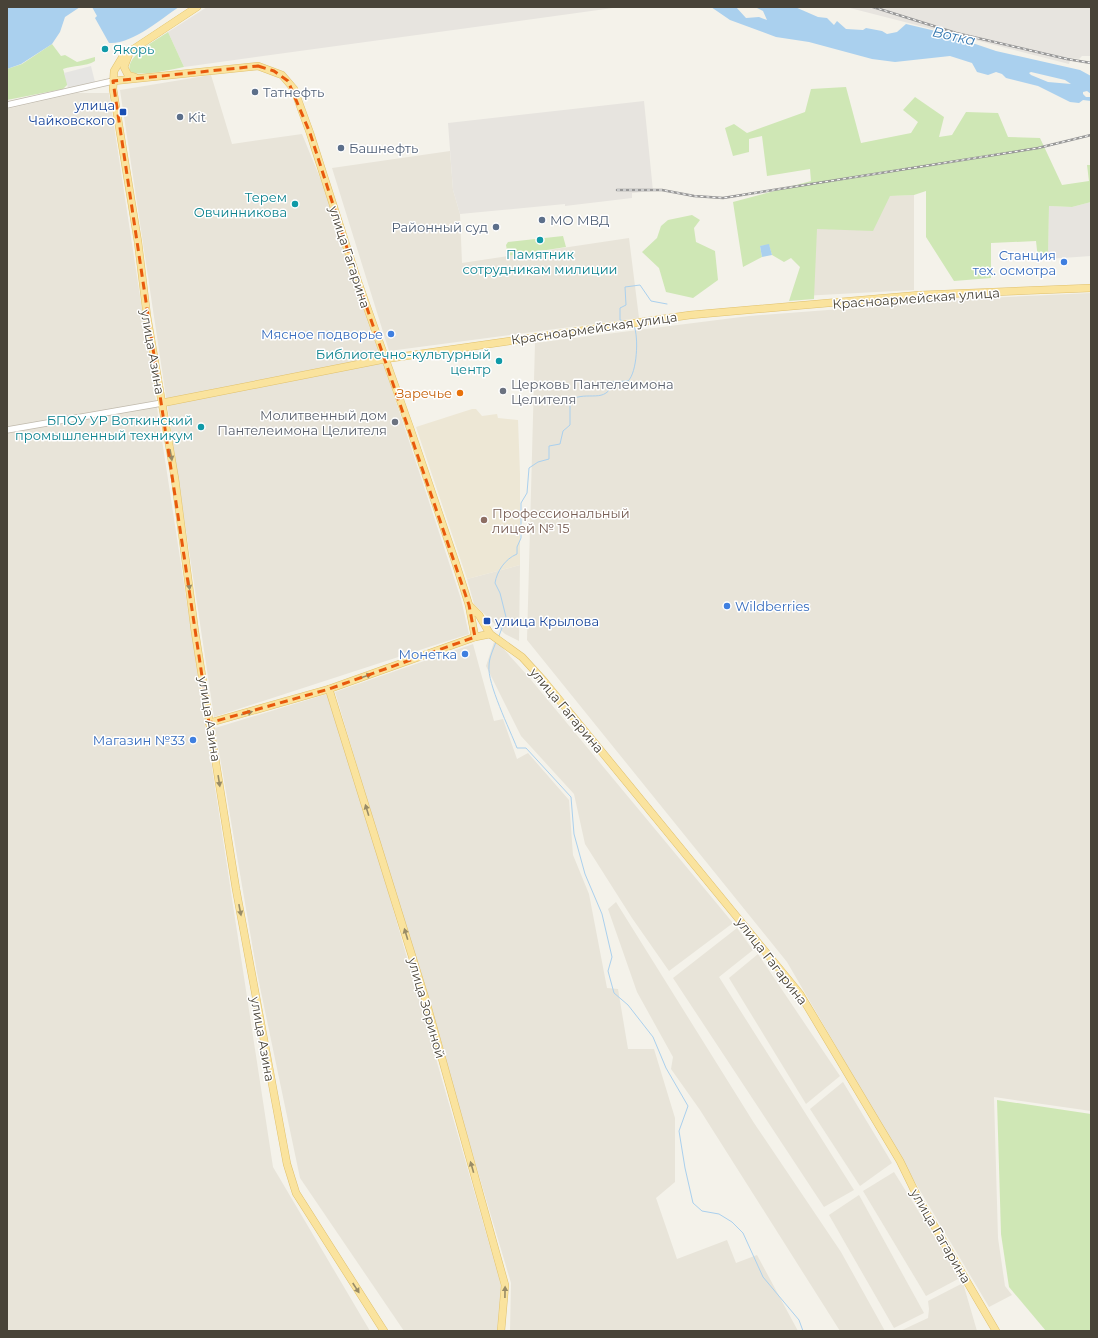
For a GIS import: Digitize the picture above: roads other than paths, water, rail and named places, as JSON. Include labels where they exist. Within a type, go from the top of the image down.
[{"type":"main road","points":[[113,81],[116,66],[123,56],[197,7]]},
{"type":"main road","points":[[132,50],[124,62],[124,67],[128,75],[139,78]]},
{"type":"main road","name":"улица Гагарина","points":[[113,81],[258,66],[274,70],[288,81],[298,98],[357,279],[413,435],[469,605]]},
{"type":"main road","name":"улица Азина","points":[[113,81],[138,242],[147,316],[175,480],[209,723],[236,889],[290,1177],[304,1206],[384,1331]]},
{"type":"main road","name":"Красноармейская улица","points":[[162,403],[385,359],[609,325],[728,310],[920,294],[1091,288]]},
{"type":"main road","points":[[209,723],[329,689],[475,637],[490,634],[479,615],[469,605]]},
{"type":"main road","points":[[469,605],[475,637]]},
{"type":"main road","name":"улица Гагарина","points":[[490,634],[522,657],[543,680],[800,994],[900,1162],[919,1200],[996,1331]]},
{"type":"main road","name":"улица Зориной","points":[[329,689],[426,1001],[505,1285],[501,1331]]},
{"type":"street","points":[[7,105],[113,81]]},
{"type":"street","name":"Красноармейская улица","points":[[7,430],[162,403]]},
{"type":"water","points":[[7,7],[80,7],[65,17],[60,32],[52,44],[21,64],[7,69]]},
{"type":"water","points":[[92,7],[179,7],[136,36],[118,43],[109,43],[95,18],[97,16]]},
{"type":"water","points":[[711,7],[736,7],[746,18],[759,17],[767,20],[763,11],[755,7],[795,7],[818,17],[827,18],[834,25],[837,21],[846,29],[863,30],[866,28],[882,31],[887,34],[897,32],[906,24],[940,32],[996,51],[1080,70],[1091,76],[1091,94],[1087,91],[1083,92],[1083,94],[1086,97],[1091,97],[1091,101],[1083,100],[1079,103],[1070,102],[1038,86],[1006,78],[1002,74],[996,72],[988,75],[977,72],[972,63],[950,56],[895,62],[872,59],[809,42],[776,37],[730,20]],"holes":[[[1031,72],[1065,80],[1071,84],[1048,82],[1029,73]]]},
{"type":"water","points":[[769,244],[772,255],[762,257],[760,246]]},
{"type":"waterway","points":[[624,321],[620,320],[620,308],[626,305],[625,287],[640,285],[651,301],[667,304]]},
{"type":"waterway","points":[[499,636],[506,617],[500,593],[495,583],[505,562],[517,554],[517,547],[521,538],[521,503],[527,493],[529,468],[538,462],[549,459],[549,446],[560,444],[563,431],[570,425],[570,400],[583,396],[601,395],[610,389],[613,382],[628,381],[631,377],[635,363],[637,346],[636,331],[634,326]]},
{"type":"waterway","points":[[496,642],[491,654],[489,674],[495,695],[517,748],[526,748],[571,797],[574,834],[585,874],[602,914],[612,957],[608,971],[614,993],[628,1005],[653,1037],[666,1068],[688,1106],[679,1131],[693,1203],[702,1211],[719,1214],[732,1222],[743,1233],[763,1277],[799,1320],[803,1331]]},
{"type":"railway","points":[[873,7],[956,33],[1067,59],[1091,63]]},
{"type":"railway","points":[[617,190],[662,190],[694,196],[723,198],[1038,148],[1091,135]]},
{"type":"place","name":"Якорь","points":[[105,49]]},
{"type":"place","name":"Татнефть","points":[[255,92]]},
{"type":"place","name":"улица Чайковского","points":[[123,112]]},
{"type":"place","name":"Kit","points":[[180,117]]},
{"type":"place","name":"Башнефть","points":[[341,148]]},
{"type":"place","name":"Терем Овчинникова","points":[[295,204]]},
{"type":"place","name":"МО МВД","points":[[542,220]]},
{"type":"place","name":"Районный суд","points":[[496,227]]},
{"type":"place","name":"Памятник сотрудникам милиции","points":[[540,240]]},
{"type":"place","name":"Станция тех. осмотра","points":[[1064,262]]},
{"type":"place","name":"Мясное подворье","points":[[391,334]]},
{"type":"place","name":"Библиотечно-культурный центр","points":[[499,361]]},
{"type":"place","name":"Церковь Пантелеимона Целителя","points":[[503,391]]},
{"type":"place","name":"Заречье","points":[[460,393]]},
{"type":"place","name":"Молитвенный дом Пантелеимона Целителя","points":[[395,422]]},
{"type":"place","name":"БПОУ УР Воткинский промышленный техникум","points":[[201,427]]},
{"type":"place","name":"Профессиональный лицей № 15","points":[[484,520]]},
{"type":"place","name":"Wildberries","points":[[727,606]]},
{"type":"place","name":"улица Крылова","points":[[487,621]]},
{"type":"place","name":"Монетка","points":[[465,654]]},
{"type":"place","name":"Магазин №33","points":[[193,740]]},
{"type":"water label","name":"Вотка","points":[[954,36]]}]
